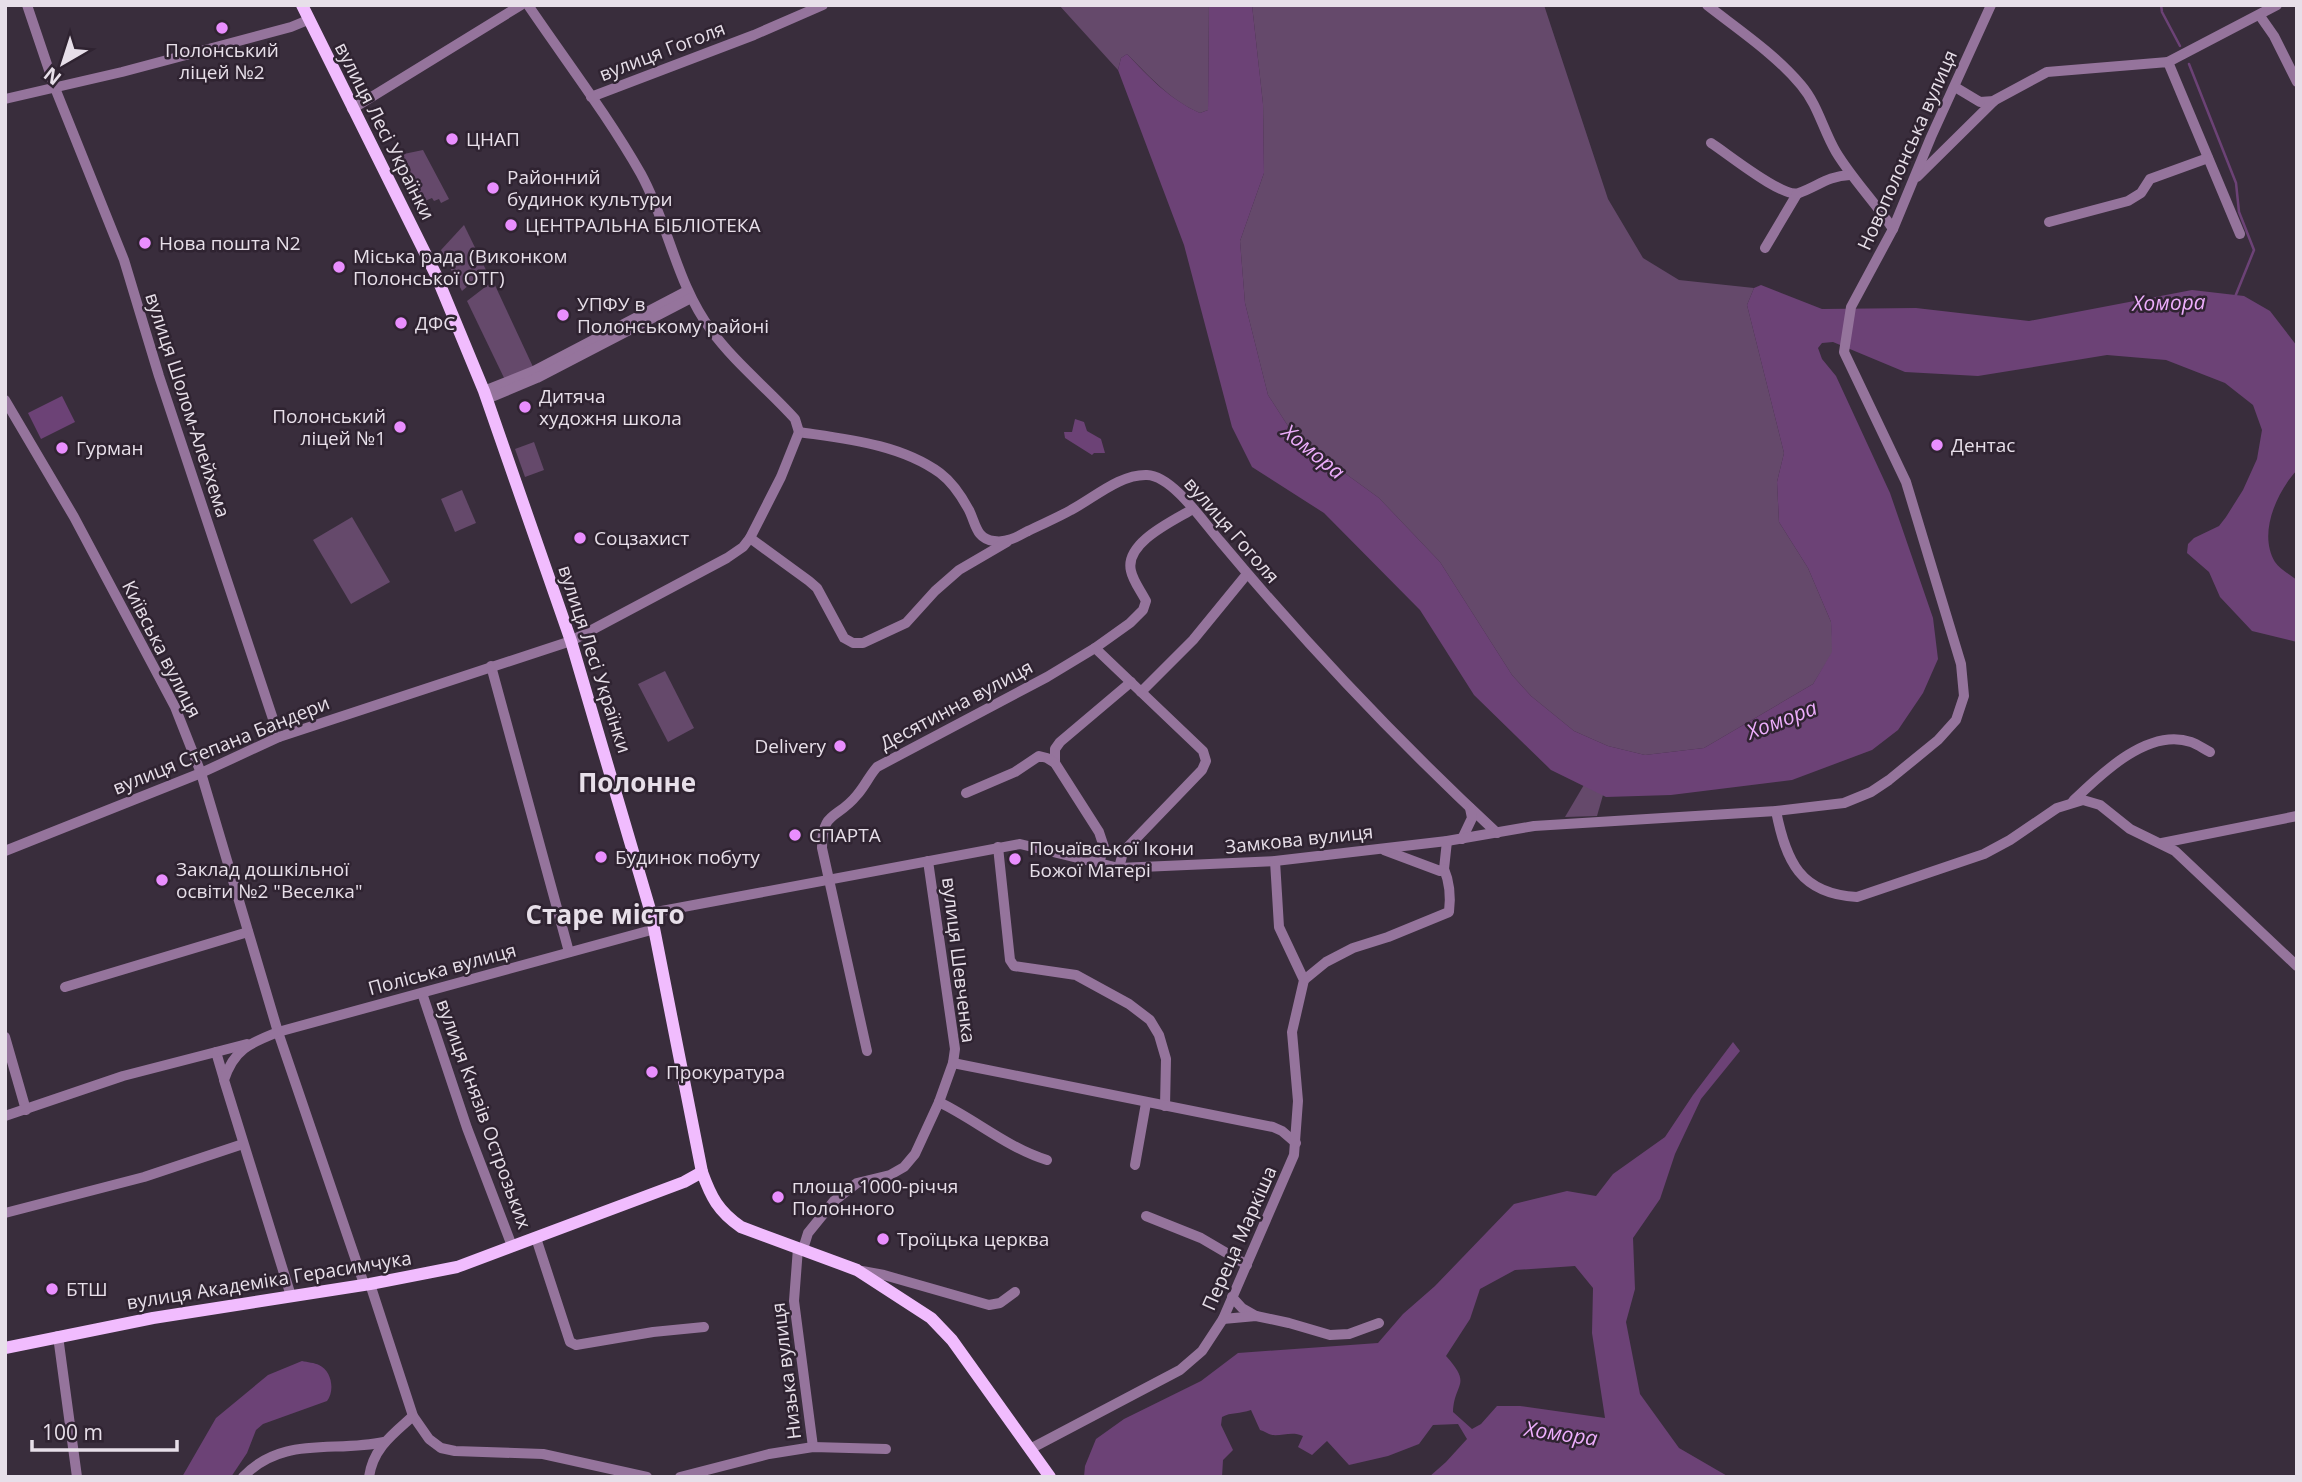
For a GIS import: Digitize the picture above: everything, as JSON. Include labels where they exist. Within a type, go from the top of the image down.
[{"type":"main road","name":"вулиця Лесі Українки","points":[[302,5],[436,275],[486,396],[572,641],[651,913],[702,1172],[712,1198],[730,1219],[752,1232],[858,1270],[931,1318],[952,1340],[1050,1477]]},
{"type":"main road","name":"вулиця Академіка Герасимчука","points":[[5,1348],[58,1336],[457,1267],[684,1182],[702,1172]]},
{"type":"street","name":"вулиця Шолом-Алейхема","points":[[27,5],[55,88],[124,260],[167,401],[279,737]]},
{"type":"street","points":[[352,109],[521,5]]},
{"type":"street","name":"вулиця Гоголя","points":[[528,5],[641,175],[669,236],[689,295],[710,329],[736,360],[796,419],[799,432]]},
{"type":"street","name":"вулиця Гоголя","points":[[591,97],[754,35],[823,5]]},
{"type":"street","points":[[1707,5],[1802,85],[1818,108],[1831,144],[1850,175],[1874,200],[1893,229]]},
{"type":"street","name":"Новополонська вулиця","points":[[1844,352],[1851,307],[1893,229],[1931,136],[1991,5]]},
{"type":"street","points":[[1905,202],[1914,180],[1995,100],[2047,72],[2168,62],[2277,5]]},
{"type":"street","points":[[2260,16],[2274,36],[2297,82]]},
{"type":"street","points":[[5,99],[291,27],[308,20]]},
{"type":"street","points":[[2168,62],[2240,234]]},
{"type":"street","points":[[1955,87],[1980,102],[1995,100]]},
{"type":"street","points":[[1711,143],[1745,165],[1758,177],[1789,193],[1797,194]]},
{"type":"street","points":[[2049,222],[2128,201],[2141,193],[2150,179],[2208,158]]},
{"type":"street","points":[[1765,248],[1797,194],[1825,180],[1850,175]]},
{"type":"street","points":[[486,396],[537,378],[689,295]]},
{"type":"street","name":"Замкова вулиця","points":[[651,913],[1020,844],[1119,868],[1275,862],[1462,839],[1534,827],[1776,811],[1844,803],[1871,792],[1938,740],[1956,720],[1964,696],[1961,664],[1906,482],[1844,352]]},
{"type":"street","name":"Київська вулиця","points":[[5,400],[74,517],[171,700],[201,773],[278,1032],[367,1284]]},
{"type":"street","points":[[750,538],[781,477],[799,432],[863,442],[909,456],[942,474],[969,511],[981,545],[979,559]]},
{"type":"street","name":"вулиця Гоголя","points":[[750,538],[817,588],[844,638],[853,643],[863,643],[906,623],[934,591],[959,570],[1008,541],[1069,511],[1124,479],[1157,477],[1170,485],[1247,574],[1424,763],[1497,833]]},
{"type":"street","name":"Десятинна вулиця","points":[[829,879],[822,848],[822,829],[827,820],[859,794],[877,767],[1036,683],[1095,648],[1130,623],[1143,610],[1146,601],[1131,574],[1133,552],[1154,533],[1192,509]]},
{"type":"street","points":[[977,533],[993,541],[1008,541]]},
{"type":"street","name":"вулиця Степана Бандери","points":[[5,851],[201,773],[279,737],[572,641],[727,558],[743,547],[750,538]]},
{"type":"street","points":[[1142,692],[1193,640],[1247,574]]},
{"type":"street","points":[[1095,648],[1203,751],[1206,761],[1202,770],[1123,852],[1119,868]]},
{"type":"street","points":[[491,666],[569,952]]},
{"type":"street","points":[[966,793],[1015,772],[1060,742],[1130,682]]},
{"type":"street","points":[[2070,803],[2114,763],[2147,745],[2172,740],[2189,741],[2210,752]]},
{"type":"street","points":[[1055,764],[1055,749],[1060,742]]},
{"type":"street","points":[[1039,756],[1055,764],[1099,832],[1104,847],[1099,863]]},
{"type":"street","points":[[2093,782],[2089,790],[2100,805],[2130,828],[2161,844],[2175,846],[2297,816]]},
{"type":"street","points":[[1776,811],[1783,844],[1796,869],[1823,891],[1839,896],[1857,897],[1983,854],[2010,840],[2041,817],[2070,803],[2083,800],[2100,805]]},
{"type":"street","points":[[1462,839],[1472,818],[1470,808]]},
{"type":"street","points":[[1275,862],[1279,927],[1304,981],[1326,962],[1353,948],[1449,912],[1450,888],[1444,869],[1447,841]]},
{"type":"street","points":[[2175,846],[2297,966]]},
{"type":"street","points":[[998,847],[1010,960],[1014,966],[1076,975],[1129,1004],[1150,1020],[1159,1035],[1166,1059],[1164,1106]]},
{"type":"street","points":[[1104,847],[1123,852]]},
{"type":"street","points":[[1380,848],[1440,871],[1444,869]]},
{"type":"street","name":"вулиця Шевченка","points":[[801,1249],[808,1233],[834,1201],[857,1183],[890,1175],[904,1167],[915,1154],[939,1102],[953,1063],[955,1049],[928,861]]},
{"type":"street","points":[[829,879],[867,1051]]},
{"type":"street","name":"Поліська вулиця","points":[[248,1044],[278,1032],[655,929]]},
{"type":"street","points":[[65,987],[248,932]]},
{"type":"street","name":"Переца Маркіша","points":[[1030,1449],[1180,1370],[1202,1351],[1223,1319],[1294,1155],[1298,1101],[1293,1032],[1304,981]]},
{"type":"street","name":"вулиця Князів Острозьких","points":[[422,993],[467,1128],[512,1246]]},
{"type":"street","points":[[5,1037],[26,1110]]},
{"type":"street","points":[[5,1116],[123,1076],[248,1044]]},
{"type":"street","points":[[224,1080],[238,1054],[248,1044]]},
{"type":"street","points":[[216,1052],[291,1296]]},
{"type":"street","name":"вулиця Шевченка","points":[[953,1063],[1278,1129],[1296,1143]]},
{"type":"street","points":[[939,1102],[972,1119],[1022,1153],[1047,1160]]},
{"type":"street","points":[[1135,1165],[1146,1103]]},
{"type":"street","points":[[1278,1129],[1298,1123]]},
{"type":"street","points":[[5,1213],[144,1177],[243,1144]]},
{"type":"street","points":[[1146,1216],[1201,1238],[1247,1265]]},
{"type":"street","points":[[536,1238],[570,1342],[576,1345],[653,1332],[704,1327]]},
{"type":"street","name":"Низька вулиця","points":[[801,1249],[794,1301],[813,1447]]},
{"type":"street","name":"вулиця Лесі Українки","points":[[858,1270],[989,1305],[1000,1303],[1014,1292]]},
{"type":"street","points":[[367,1284],[413,1416],[420,1429],[441,1448],[455,1451],[543,1454],[647,1477]]},
{"type":"street","points":[[1232,1297],[1242,1308],[1256,1316],[1330,1335],[1349,1334],[1379,1323]]},
{"type":"street","points":[[1223,1319],[1256,1316]]},
{"type":"street","points":[[58,1336],[77,1477]]},
{"type":"street","points":[[369,1477],[374,1456],[384,1442],[413,1416]]},
{"type":"street","points":[[243,1477],[251,1468],[278,1453],[305,1446],[354,1447],[384,1442]]},
{"type":"street","name":"Низька вулиця","points":[[680,1477],[769,1454],[813,1447],[886,1449]]},
{"type":"shaded area","points":[[1059,5],[1209,5],[1208,110],[1200,113],[1179,102],[1127,54],[1121,58],[1118,70]]},
{"type":"shaded area","points":[[1252,5],[1544,5],[1608,199],[1643,258],[1679,280],[1754,288],[1747,305],[1784,453],[1777,482],[1779,522],[1808,568],[1831,622],[1833,652],[1813,684],[1704,748],[1645,755],[1608,746],[1574,731],[1531,696],[1512,675],[1440,562],[1379,498],[1295,437],[1268,395],[1245,303],[1240,241],[1264,173],[1263,104]]},
{"type":"shaded area","points":[[423,150],[449,199],[441,203],[439,199],[434,201],[432,198],[425,201],[422,197],[416,200],[394,156]]},
{"type":"shaded area","points":[[464,225],[486,270],[462,291],[441,250]]},
{"type":"shaded area","points":[[493,281],[534,369],[506,382],[467,301]]},
{"type":"shaded area","points":[[534,442],[544,470],[525,477],[515,449]]},
{"type":"shaded area","points":[[462,490],[476,523],[455,532],[441,499]]},
{"type":"shaded area","points":[[352,517],[390,582],[351,604],[313,540]]},
{"type":"shaded area","points":[[665,671],[694,728],[668,742],[638,684]]},
{"type":"shaded area","points":[[1588,778],[1605,788],[1597,816],[1565,817]]},
{"type":"water","name":"Хомора","points":[[1209,5],[1252,5],[1263,104],[1264,173],[1240,241],[1245,303],[1268,395],[1295,437],[1379,498],[1440,562],[1512,675],[1531,696],[1574,731],[1608,746],[1645,755],[1704,748],[1813,684],[1832,652],[1831,622],[1808,568],[1779,522],[1777,482],[1784,453],[1747,305],[1754,288],[1761,285],[1822,309],[1916,308],[2029,321],[2192,290],[2244,296],[2270,311],[2297,346],[2297,470],[2276,502],[2268,539],[2275,562],[2297,580],[2297,642],[2252,631],[2220,597],[2209,572],[2187,553],[2188,544],[2194,538],[2219,526],[2226,517],[2243,490],[2257,459],[2262,430],[2253,405],[2225,383],[2166,360],[2107,355],[1978,376],[1905,372],[1833,342],[1822,343],[1818,348],[1822,359],[1836,376],[1890,493],[1933,618],[1938,659],[1923,693],[1898,730],[1872,750],[1792,780],[1671,795],[1606,797],[1551,770],[1474,695],[1420,610],[1324,513],[1252,467],[1232,427],[1184,245],[1118,70],[1121,58],[1127,54],[1160,87],[1179,101],[1200,113],[1208,110]]},
{"type":"water","points":[[62,396],[75,422],[41,439],[28,413]]},
{"type":"water","points":[[1075,419],[1084,422],[1087,431],[1101,439],[1105,453],[1092,455],[1065,438],[1064,432],[1072,432]]},
{"type":"water","name":"Хомора","points":[[1733,1042],[1740,1051],[1701,1099],[1675,1154],[1660,1199],[1633,1238],[1635,1289],[1626,1322],[1640,1394],[1679,1448],[1729,1477],[1429,1477],[1467,1439],[1458,1424],[1433,1425],[1419,1444],[1388,1456],[1349,1465],[1327,1441],[1312,1455],[1298,1447],[1303,1436],[1272,1435],[1260,1430],[1251,1410],[1222,1417],[1221,1425],[1233,1450],[1223,1460],[1222,1477],[1084,1477],[1085,1466],[1096,1439],[1124,1419],[1201,1381],[1238,1353],[1378,1343],[1403,1314],[1435,1286],[1514,1204],[1567,1191],[1596,1196],[1613,1174],[1665,1137]],"holes":[[[1575,1266],[1593,1288],[1592,1333],[1605,1418],[1520,1406],[1497,1406],[1481,1424],[1472,1429],[1453,1412],[1460,1379],[1459,1373],[1446,1356],[1470,1319],[1480,1289],[1515,1270]]]},
{"type":"water","points":[[302,1361],[319,1365],[327,1372],[331,1392],[327,1401],[263,1424],[256,1430],[247,1453],[231,1477],[182,1477],[216,1418],[268,1375]]},
{"type":"waterway","points":[[2161,5],[2180,46]]},
{"type":"waterway","points":[[2189,64],[2236,183],[2239,212],[2254,250],[2235,297]]},
{"type":"place","name":"Полонський ліцей №2","points":[[222,28]]},
{"type":"place","name":"ЦНАП","points":[[452,139]]},
{"type":"place","name":"Районний будинок культури","points":[[493,188]]},
{"type":"place","name":"ЦЕНТРАЛЬНА БІБЛІОТЕКА","points":[[511,225]]},
{"type":"place","name":"Нова пошта N2","points":[[145,243]]},
{"type":"place","name":"Міська рада (Виконком Полонської ОТГ)","points":[[339,267]]},
{"type":"place","name":"УПФУ в Полонському районі","points":[[563,315]]},
{"type":"place","name":"ДФС","points":[[401,323]]},
{"type":"place","name":"Дитяча художня школа","points":[[525,407]]},
{"type":"place","name":"Полонський ліцей №1","points":[[400,427]]},
{"type":"place","name":"Дентас","points":[[1937,445]]},
{"type":"place","name":"Гурман","points":[[62,448]]},
{"type":"place","name":"Соцзахист","points":[[580,538]]},
{"type":"place","name":"Delivery","points":[[840,746]]},
{"type":"place","name":"СПАРТА","points":[[795,835]]},
{"type":"place","name":"Будинок побуту","points":[[601,857]]},
{"type":"place","name":"Почаївської Ікони Божої Матері","points":[[1015,859]]},
{"type":"place","name":"Заклад дошкільної освіти №2 \"Веселка\"","points":[[162,880]]},
{"type":"place","name":"Прокуратура","points":[[652,1072]]},
{"type":"place","name":"площа 1000-річчя Полонного","points":[[778,1197]]},
{"type":"place","name":"Троїцька церква","points":[[883,1239]]},
{"type":"place","name":"БТШ","points":[[52,1289]]},
{"type":"district","name":"Полонне","points":[[637,783]]},
{"type":"district","name":"Старе місто","points":[[605,915]]}]
